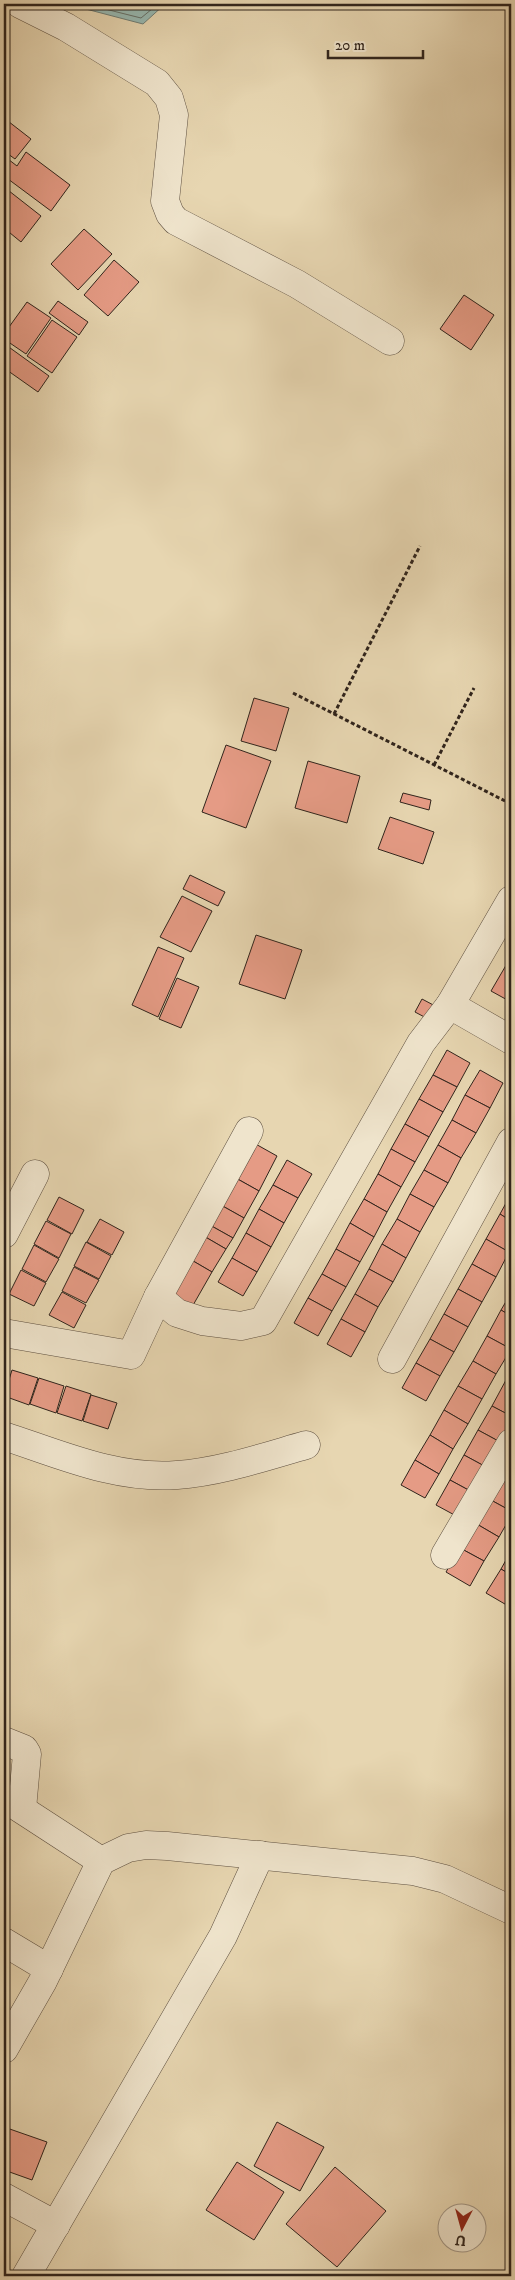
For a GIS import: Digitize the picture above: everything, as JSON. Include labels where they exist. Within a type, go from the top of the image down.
[{"type":"street","points":[[20,4],[66,27],[149,78],[169,98],[174,116],[165,201],[170,214],[176,221],[297,284],[390,341]]},
{"type":"street","points":[[158,1297],[177,1312],[202,1322],[241,1326],[263,1321],[421,1043],[450,1005],[511,900]]},
{"type":"street","points":[[450,1005],[511,1040]]},
{"type":"street","points":[[4,1333],[131,1355],[158,1297],[249,1131]]},
{"type":"street","points":[[392,1360],[511,1142]]},
{"type":"street","points":[[4,1234],[35,1174]]},
{"type":"street","points":[[4,1436],[117,1471],[148,1475],[176,1475],[201,1472],[306,1445]]},
{"type":"street","points":[[445,1555],[511,1443]]},
{"type":"street","points":[[4,1741],[24,1749],[27,1754],[13,1803],[101,1861]]},
{"type":"street","points":[[4,2049],[49,1969],[101,1861],[128,1848],[146,1845],[260,1855],[413,1872],[445,1879],[511,1910]]},
{"type":"street","points":[[26,2276],[223,1936],[260,1855]]},
{"type":"street","points":[[4,1942],[49,1969]]},
{"type":"street","points":[[4,2197],[56,2225]]},
{"type":"path","points":[[334,714],[420,546]]},
{"type":"path","points":[[434,765],[474,688]]},
{"type":"path","points":[[293,694],[511,804]]},
{"type":"water","points":[[77,4],[165,4],[143,24],[82,8]]},
{"type":"building","points":[[4,118],[31,139],[15,159],[4,151]]},
{"type":"building","points":[[26,152],[70,185],[51,211],[4,176],[4,156],[17,166]]},
{"type":"building","points":[[4,187],[41,216],[21,242],[4,228]]},
{"type":"building","points":[[84,229],[112,254],[78,290],[51,264]]},
{"type":"building","points":[[114,260],[139,282],[108,316],[84,295]]},
{"type":"building","points":[[464,295],[494,315],[471,350],[440,329]]},
{"type":"building","points":[[58,301],[88,322],[79,335],[49,313]]},
{"type":"building","points":[[27,302],[51,318],[26,354],[4,339],[4,334]]},
{"type":"building","points":[[52,320],[77,337],[52,373],[27,356]]},
{"type":"building","points":[[6,345],[49,376],[38,392],[4,368],[4,348]]},
{"type":"building","points":[[254,698],[289,708],[276,751],[241,741]]},
{"type":"building","points":[[226,745],[271,761],[246,828],[202,812]]},
{"type":"building","points":[[308,761],[360,776],[347,823],[295,808]]},
{"type":"building","points":[[403,793],[431,800],[429,810],[400,802]]},
{"type":"building","points":[[390,817],[434,832],[423,864],[378,849]]},
{"type":"building","points":[[190,875],[225,892],[218,906],[183,889]]},
{"type":"building","points":[[182,896],[212,911],[191,952],[160,937]]},
{"type":"building","points":[[256,935],[302,950],[285,999],[239,984]]},
{"type":"building","points":[[158,947],[184,958],[158,1017],[132,1005]]},
{"type":"building","points":[[511,956],[511,970],[505,967]]},
{"type":"building","points":[[505,967],[511,970],[511,1002],[491,991]]},
{"type":"building","points":[[177,978],[199,987],[181,1028],[159,1019]]},
{"type":"building","points":[[422,999],[439,1008],[432,1021],[415,1012]]},
{"type":"building","points":[[447,1050],[470,1063],[457,1087],[433,1075]]},
{"type":"building","points":[[480,1070],[503,1083],[490,1108],[465,1095]]},
{"type":"building","points":[[433,1075],[457,1087],[443,1112],[419,1099]]},
{"type":"building","points":[[465,1095],[490,1108],[476,1133],[452,1120]]},
{"type":"building","points":[[419,1099],[443,1112],[429,1137],[405,1124]]},
{"type":"building","points":[[452,1120],[476,1133],[461,1158],[438,1145]]},
{"type":"building","points":[[405,1124],[429,1137],[415,1162],[391,1149]]},
{"type":"building","points":[[252,1142],[277,1156],[259,1191],[234,1177]]},
{"type":"building","points":[[438,1145],[461,1158],[448,1183],[424,1170]]},
{"type":"building","points":[[391,1149],[415,1162],[401,1187],[378,1174]]},
{"type":"building","points":[[287,1160],[312,1174],[298,1198],[273,1185]]},
{"type":"building","points":[[4,1169],[8,1172],[4,1181]]},
{"type":"building","points":[[424,1170],[448,1183],[434,1207],[410,1194]]},
{"type":"building","points":[[378,1174],[401,1187],[387,1212],[364,1199]]},
{"type":"building","points":[[234,1177],[259,1191],[244,1218],[219,1204]]},
{"type":"building","points":[[273,1185],[298,1198],[284,1223],[259,1209]]},
{"type":"building","points":[[410,1194],[434,1207],[420,1232],[397,1219]]},
{"type":"building","points":[[511,1194],[511,1221],[500,1214]]},
{"type":"building","points":[[59,1197],[84,1210],[72,1234],[47,1220]]},
{"type":"building","points":[[364,1199],[387,1212],[374,1237],[350,1223]]},
{"type":"building","points":[[219,1204],[244,1218],[233,1238],[208,1224]]},
{"type":"building","points":[[259,1209],[284,1223],[271,1247],[246,1233]]},
{"type":"building","points":[[500,1214],[511,1221],[511,1249],[509,1252],[486,1239]]},
{"type":"building","points":[[100,1219],[124,1232],[112,1255],[87,1242]]},
{"type":"building","points":[[397,1219],[420,1232],[406,1258],[382,1244]]},
{"type":"building","points":[[46,1221],[71,1234],[59,1258],[34,1244]]},
{"type":"building","points":[[350,1223],[374,1237],[360,1262],[336,1249]]},
{"type":"building","points":[[208,1224],[233,1238],[226,1249],[202,1235]]},
{"type":"building","points":[[246,1233],[271,1247],[257,1272],[232,1258]]},
{"type":"building","points":[[202,1235],[226,1249],[212,1272],[188,1258]]},
{"type":"building","points":[[486,1239],[509,1252],[496,1277],[472,1264]]},
{"type":"building","points":[[86,1242],[111,1256],[99,1279],[74,1266]]},
{"type":"building","points":[[382,1244],[406,1258],[393,1282],[369,1269]]},
{"type":"building","points":[[34,1245],[59,1259],[46,1282],[22,1269]]},
{"type":"building","points":[[336,1249],[360,1262],[346,1287],[322,1274]]},
{"type":"building","points":[[188,1258],[212,1272],[192,1307],[168,1293]]},
{"type":"building","points":[[232,1258],[257,1272],[243,1296],[218,1282]]},
{"type":"building","points":[[472,1264],[496,1277],[482,1302],[458,1289]]},
{"type":"building","points":[[74,1267],[99,1280],[86,1303],[62,1291]]},
{"type":"building","points":[[369,1269],[393,1282],[378,1307],[355,1294]]},
{"type":"building","points":[[21,1270],[46,1283],[34,1306],[9,1294]]},
{"type":"building","points":[[322,1274],[346,1287],[332,1311],[308,1298]]},
{"type":"building","points":[[458,1289],[482,1302],[468,1327],[444,1314]]},
{"type":"building","points":[[62,1292],[86,1305],[74,1328],[49,1315]]},
{"type":"building","points":[[511,1293],[511,1316],[501,1310]]},
{"type":"building","points":[[355,1294],[378,1307],[365,1332],[341,1319]]},
{"type":"building","points":[[308,1298],[332,1311],[318,1336],[294,1323]]},
{"type":"building","points":[[501,1310],[511,1316],[511,1349],[487,1336]]},
{"type":"building","points":[[444,1314],[468,1327],[454,1352],[430,1339]]},
{"type":"building","points":[[341,1319],[365,1332],[351,1357],[327,1344]]},
{"type":"building","points":[[487,1336],[511,1349],[496,1374],[473,1361]]},
{"type":"building","points":[[430,1339],[454,1352],[440,1376],[416,1363]]},
{"type":"building","points":[[473,1361],[496,1374],[482,1399],[458,1386]]},
{"type":"building","points":[[416,1363],[440,1376],[426,1401],[402,1388]]},
{"type":"building","points":[[12,1370],[38,1378],[29,1405],[4,1396]]},
{"type":"building","points":[[511,1371],[511,1383],[506,1380]]},
{"type":"building","points":[[39,1378],[64,1386],[56,1413],[30,1404]]},
{"type":"building","points":[[506,1380],[511,1383],[511,1416],[492,1406]]},
{"type":"building","points":[[66,1386],[91,1394],[82,1421],[57,1413]]},
{"type":"building","points":[[458,1386],[482,1399],[468,1424],[444,1410]]},
{"type":"building","points":[[91,1395],[117,1403],[108,1429],[83,1421]]},
{"type":"building","points":[[492,1406],[511,1416],[511,1427],[502,1443],[478,1430]]},
{"type":"building","points":[[444,1410],[468,1424],[453,1449],[430,1435]]},
{"type":"building","points":[[478,1430],[502,1443],[488,1468],[464,1455]]},
{"type":"building","points":[[430,1435],[453,1449],[439,1474],[415,1460]]},
{"type":"building","points":[[464,1455],[488,1468],[474,1493],[450,1480]]},
{"type":"building","points":[[415,1460],[439,1474],[425,1498],[401,1485]]},
{"type":"building","points":[[504,1474],[511,1478],[511,1511],[489,1499]]},
{"type":"building","points":[[450,1480],[474,1493],[460,1518],[436,1505]]},
{"type":"building","points":[[489,1499],[511,1511],[511,1516],[499,1537],[475,1523]]},
{"type":"building","points":[[475,1523],[499,1537],[484,1561],[460,1548]]},
{"type":"building","points":[[460,1548],[484,1561],[470,1586],[446,1572]]},
{"type":"building","points":[[511,1551],[511,1575],[501,1569]]},
{"type":"building","points":[[501,1569],[511,1575],[510,1607],[486,1593]]},
{"type":"building","points":[[277,2122],[324,2147],[300,2191],[254,2166]]},
{"type":"building","points":[[4,2127],[47,2142],[32,2180],[4,2170]]},
{"type":"building","points":[[237,2162],[284,2192],[254,2240],[206,2210]]},
{"type":"building","points":[[335,2167],[386,2211],[337,2267],[286,2224]]}]
